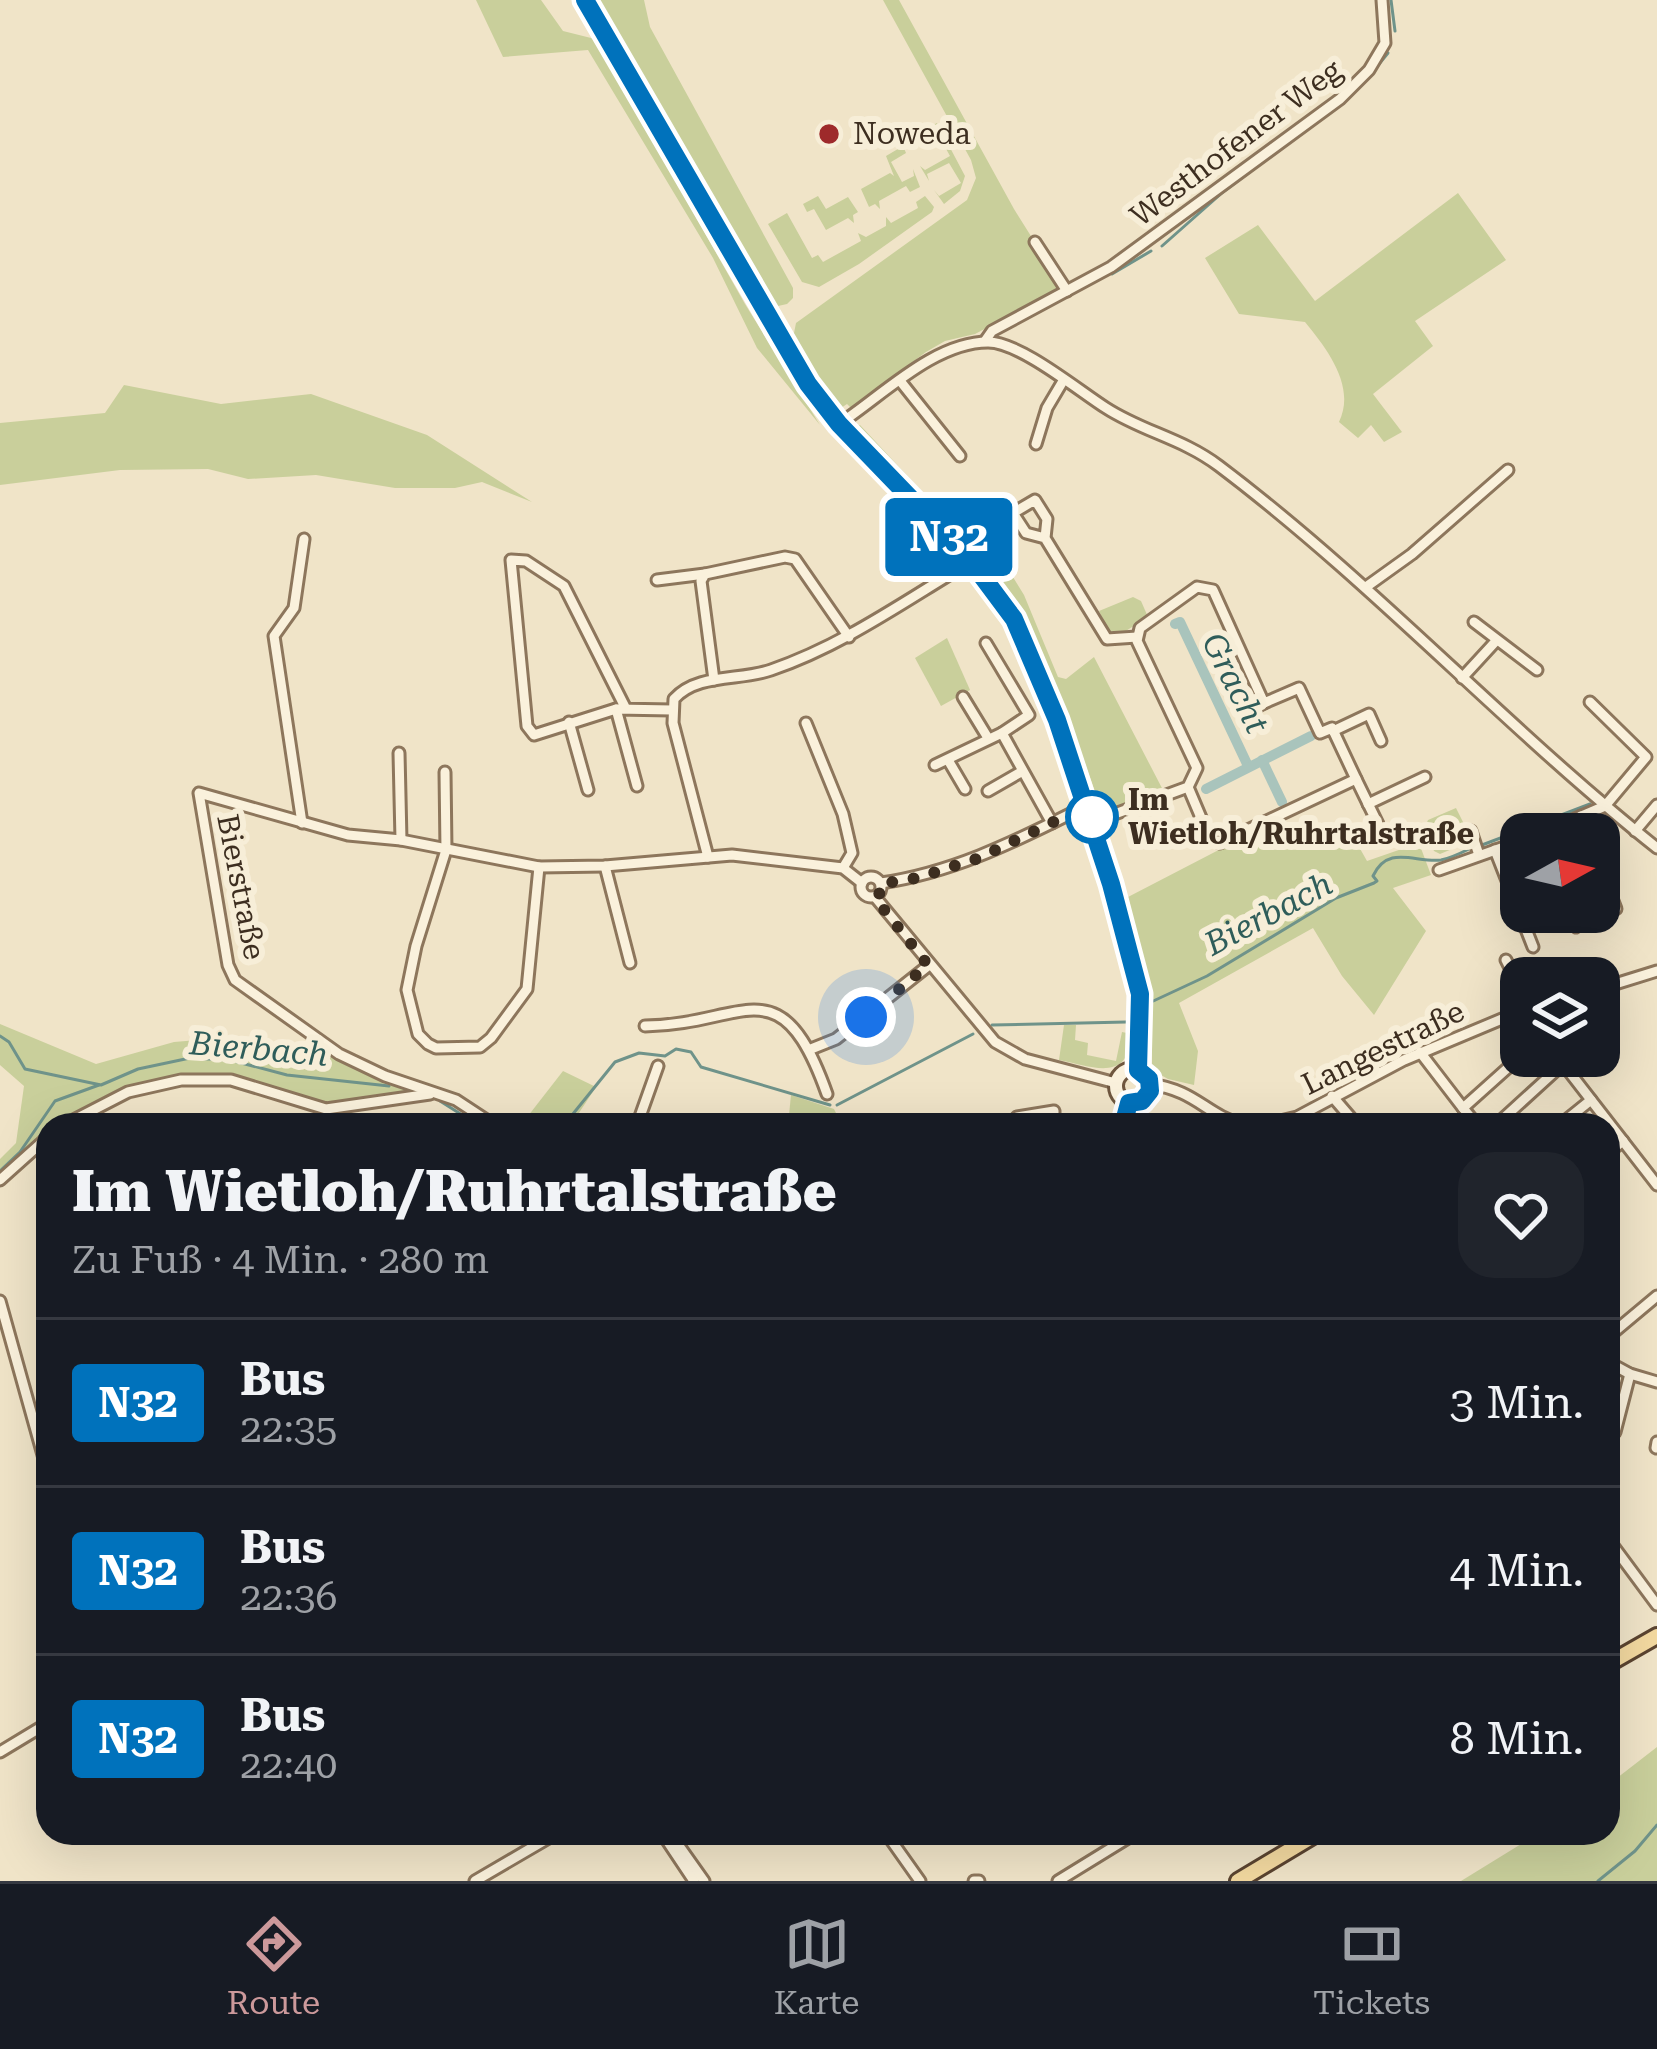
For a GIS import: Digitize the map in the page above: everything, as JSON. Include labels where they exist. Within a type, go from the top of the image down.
[{"type":"main road","points":[[585,0],[808,384],[839,424],[997,592],[1014,619],[1094,822],[1140,994],[1138,1070],[1150,1084],[1147,1097],[1129,1103],[1121,1099],[1116,1083],[1127,1070],[1138,1070]]},
{"type":"main road","points":[[1127,1113],[1129,1103]]},
{"type":"main road","points":[[1620,1657],[1657,1636]]},
{"type":"main road","points":[[1238,1881],[1298,1845]]},
{"type":"street","name":"Westhofener Weg","points":[[839,424],[929,360],[986,341],[992,331],[1153,238],[1340,98],[1369,70],[1385,43],[1382,0]]},
{"type":"street","points":[[1036,242],[1067,291]]},
{"type":"street","points":[[986,341],[1020,352],[1114,413],[1200,453],[1366,586],[1462,678],[1657,848]]},
{"type":"street","points":[[1036,444],[1047,408],[1064,381]]},
{"type":"street","points":[[901,382],[960,455]]},
{"type":"street","points":[[1366,586],[1412,554],[1508,470]]},
{"type":"street","points":[[1045,538],[1107,639],[1137,637]]},
{"type":"street","points":[[304,539],[293,608],[274,636],[302,823],[348,836],[401,840],[539,867],[732,855],[843,868],[862,884],[866,896],[875,897],[974,1021],[1005,1049],[1039,1064],[1116,1083]]},
{"type":"street","points":[[657,580],[795,559],[849,637]]},
{"type":"street","points":[[637,786],[621,708],[565,586],[526,561],[511,560],[527,725],[534,735],[621,708],[671,710]]},
{"type":"street","points":[[709,857],[671,710],[681,691],[714,680],[760,674],[833,647],[962,567]]},
{"type":"street","points":[[705,574],[701,580],[714,680]]},
{"type":"street","points":[[1094,822],[1188,788],[1197,768],[1137,637],[1140,628],[1167,607],[1197,587],[1213,590],[1264,703]]},
{"type":"street","points":[[1474,622],[1537,670]]},
{"type":"street","points":[[1462,678],[1496,641]]},
{"type":"street","points":[[934,765],[1029,715],[986,643]]},
{"type":"street","points":[[1246,713],[1299,688],[1320,733],[1369,714],[1381,741]]},
{"type":"street","points":[[964,697],[988,738]]},
{"type":"street","points":[[1588,813],[1605,806],[1646,757],[1590,702]]},
{"type":"street","points":[[569,722],[588,790]]},
{"type":"street","points":[[806,723],[843,814],[852,853],[843,868]]},
{"type":"street","points":[[1333,730],[1378,824]]},
{"type":"street","points":[[1002,733],[1052,823]]},
{"type":"street","points":[[399,752],[401,840]]},
{"type":"street","points":[[948,760],[965,789]]},
{"type":"street","points":[[445,772],[446,850],[407,990],[418,1034],[436,1048],[480,1047],[527,989],[539,867]]},
{"type":"street","points":[[988,791],[1022,772]]},
{"type":"street","points":[[1368,804],[1425,777]]},
{"type":"street","points":[[1188,788],[1210,839],[1220,843],[1356,779]]},
{"type":"street","name":"Bierstraße","points":[[302,823],[199,793],[228,964],[236,980],[339,1054],[456,1100],[476,1113]]},
{"type":"street","points":[[1635,831],[1657,805]]},
{"type":"street","points":[[881,884],[979,858],[1072,813]]},
{"type":"street","points":[[1439,870],[1476,845],[1500,848]]},
{"type":"street","points":[[1495,850],[1533,947]]},
{"type":"street","points":[[605,866],[630,963]]},
{"type":"street","points":[[862,884],[874,877],[881,884],[875,897]]},
{"type":"street","points":[[811,1049],[836,1040],[928,965]]},
{"type":"street","points":[[1620,982],[1657,971]]},
{"type":"street","points":[[645,1026],[672,1025],[747,1008],[791,1024],[811,1049],[827,1094]]},
{"type":"street","name":"Langestraße","points":[[1304,1113],[1420,1052],[1500,1020]]},
{"type":"street","points":[[1420,1052],[1466,1113]]},
{"type":"street","points":[[641,1113],[658,1066]]},
{"type":"street","points":[[1462,1108],[1500,1075]]},
{"type":"street","points":[[1508,1113],[1543,1077]]},
{"type":"street","points":[[1573,1077],[1601,1113]]},
{"type":"street","points":[[87,1113],[128,1092],[181,1080],[231,1080],[326,1109],[435,1093]]},
{"type":"street","points":[[1150,1084],[1181,1090],[1214,1113]]},
{"type":"street","points":[[1332,1096],[1347,1113]]},
{"type":"street","points":[[1575,1113],[1591,1100]]},
{"type":"street","points":[[1620,1137],[1657,1185]]},
{"type":"street","points":[[0,1180],[36,1148]]},
{"type":"street","points":[[1620,1327],[1657,1296]]},
{"type":"street","points":[[0,1301],[36,1430]]},
{"type":"street","points":[[1620,1369],[1657,1382]]},
{"type":"street","points":[[1620,1413],[1630,1375]]},
{"type":"street","points":[[1620,1554],[1657,1605]]},
{"type":"street","points":[[0,1752],[36,1731]]},
{"type":"street","points":[[475,1881],[536,1845]]},
{"type":"street","points":[[675,1845],[699,1879]]},
{"type":"street","points":[[894,1845],[920,1881]]},
{"type":"street","points":[[1058,1881],[1116,1845]]},
{"type":"green space","points":[[476,0],[541,0],[563,31],[595,39],[745,304],[820,425],[757,348],[713,258],[588,50],[503,57]]},
{"type":"green space","points":[[596,0],[644,0],[650,27],[793,288],[787,304],[778,306],[768,299]]},
{"type":"green space","points":[[883,0],[899,0],[1014,209],[1061,284],[1060,289],[975,334],[945,341],[851,408],[847,404],[841,408],[811,371],[793,338],[796,323],[967,200],[976,178],[971,160]]},
{"type":"green space","points":[[937,123],[965,176],[960,191],[944,204],[934,190],[939,196],[961,183],[949,163],[927,174],[929,181],[920,166],[925,170],[950,156],[939,136],[913,149],[907,139]]},
{"type":"green space","points":[[903,146],[906,153],[891,162],[902,182],[914,176],[913,169],[920,187],[910,192],[906,186],[879,201],[880,209],[875,204],[869,207],[861,189],[890,173],[894,176],[886,156]]},
{"type":"green space","points":[[1458,193],[1506,260],[1415,321],[1433,346],[1373,394],[1402,432],[1384,442],[1371,425],[1358,438],[1339,422],[1342,382],[1305,322],[1239,314],[1205,258],[1258,225],[1315,301]]},
{"type":"green space","points":[[818,196],[826,209],[848,197],[858,212],[853,215],[854,223],[848,218],[826,230],[814,209],[807,212],[803,204]]},
{"type":"green space","points":[[925,196],[934,207],[932,212],[819,287],[802,282],[768,224],[787,213],[812,258],[818,255],[823,262],[861,241],[858,233],[866,237],[886,226],[886,217],[891,223],[918,208],[916,202]]},
{"type":"green space","points":[[124,385],[221,404],[311,394],[427,435],[532,502],[482,482],[455,488],[395,488],[316,475],[248,479],[208,469],[120,470],[0,485],[0,423],[105,413]]},
{"type":"green space","points":[[857,427],[930,500],[948,496],[947,503],[1008,569],[1058,677],[1066,679],[1094,657],[1164,792],[1108,813],[1102,810],[1051,674],[1011,599],[977,554]]},
{"type":"green space","points":[[1133,597],[1141,601],[1148,617],[1121,634],[1110,634],[1099,611]]},
{"type":"green space","points":[[947,638],[970,690],[941,706],[915,658]]},
{"type":"green space","points":[[1456,808],[1467,830],[1461,844],[1455,841],[1452,849],[1440,854],[1424,829],[1428,820]]},
{"type":"green space","points":[[1263,827],[1312,841],[1354,838],[1367,861],[1419,843],[1431,875],[1393,888],[1426,931],[1374,1015],[1342,976],[1313,928],[1179,1003],[1198,1051],[1194,1085],[1168,1079],[1152,1070],[1152,1008],[1128,897]]},
{"type":"green space","points":[[0,1024],[96,1064],[174,1042],[234,1037],[257,1056],[292,1067],[310,1041],[356,1069],[407,1088],[404,1095],[327,1105],[231,1076],[128,1089],[75,1113],[36,1113],[36,1144],[0,1177],[0,1159],[16,1143],[24,1086],[0,1065]]},
{"type":"green space","points":[[1064,1025],[1076,1025],[1075,1040],[1088,1043],[1087,1055],[1116,1061],[1122,1032],[1132,1034],[1124,1060],[1096,1068],[1059,1060]]},
{"type":"green space","points":[[563,1071],[596,1087],[579,1113],[530,1113]]},
{"type":"green space","points":[[791,1095],[836,1113],[789,1113]]},
{"type":"green space","points":[[1657,1747],[1657,1881],[1461,1881],[1520,1845],[1620,1845],[1620,1776]]},
{"type":"waterway","points":[[1391,0],[1395,31]]},
{"type":"waterway","points":[[1375,69],[1388,53]]},
{"type":"waterway","points":[[1162,246],[1223,192],[1324,116]]},
{"type":"waterway","points":[[1112,274],[1151,251]]},
{"type":"waterway","name":"Gracht","points":[[1175,624],[1180,622],[1248,766]]},
{"type":"waterway","name":"Gracht","points":[[1206,789],[1311,736]]},
{"type":"waterway","name":"Gracht","points":[[1262,760],[1282,802]]},
{"type":"waterway","name":"Bierbach","points":[[1482,845],[1590,804]]},
{"type":"waterway","name":"Bierbach","points":[[1149,1003],[1207,976],[1336,898],[1374,883],[1373,876],[1386,860],[1441,860],[1469,849]]},
{"type":"waterway","name":"Bierbach","points":[[992,1025],[1126,1022]]},
{"type":"waterway","name":"Bierbach","points":[[837,1105],[973,1034]]},
{"type":"waterway","name":"Bierbach","points":[[0,1036],[25,1069],[101,1085],[138,1069],[190,1058],[389,1086]]},
{"type":"waterway","name":"Bierbach","points":[[574,1113],[615,1062],[639,1053],[665,1056],[676,1049],[691,1052],[701,1067],[830,1105]]},
{"type":"waterway","points":[[47,1113],[55,1101],[99,1085]]},
{"type":"waterway","name":"Bierbach","points":[[440,1101],[459,1113]]},
{"type":"waterway","points":[[0,1171],[36,1129]]},
{"type":"waterway","points":[[1598,1881],[1635,1851],[1657,1825]]},
{"type":"bus line","name":"N32","points":[[585,0],[808,384],[839,424],[970,560],[1014,619],[1094,822],[1140,994],[1138,1070],[1149,1079],[1150,1091],[1142,1101],[1129,1103],[1126,1113]]},
{"type":"place","name":"Noweda","points":[[829,134]]},
{"type":"place","name":"Im Wietloh/Ruhrtalstraße","points":[[1092,817]]},
{"type":"route","points":[[866,1017],[928,965],[881,908],[875,897],[881,884],[979,858],[1072,813],[1092,817]]}]
